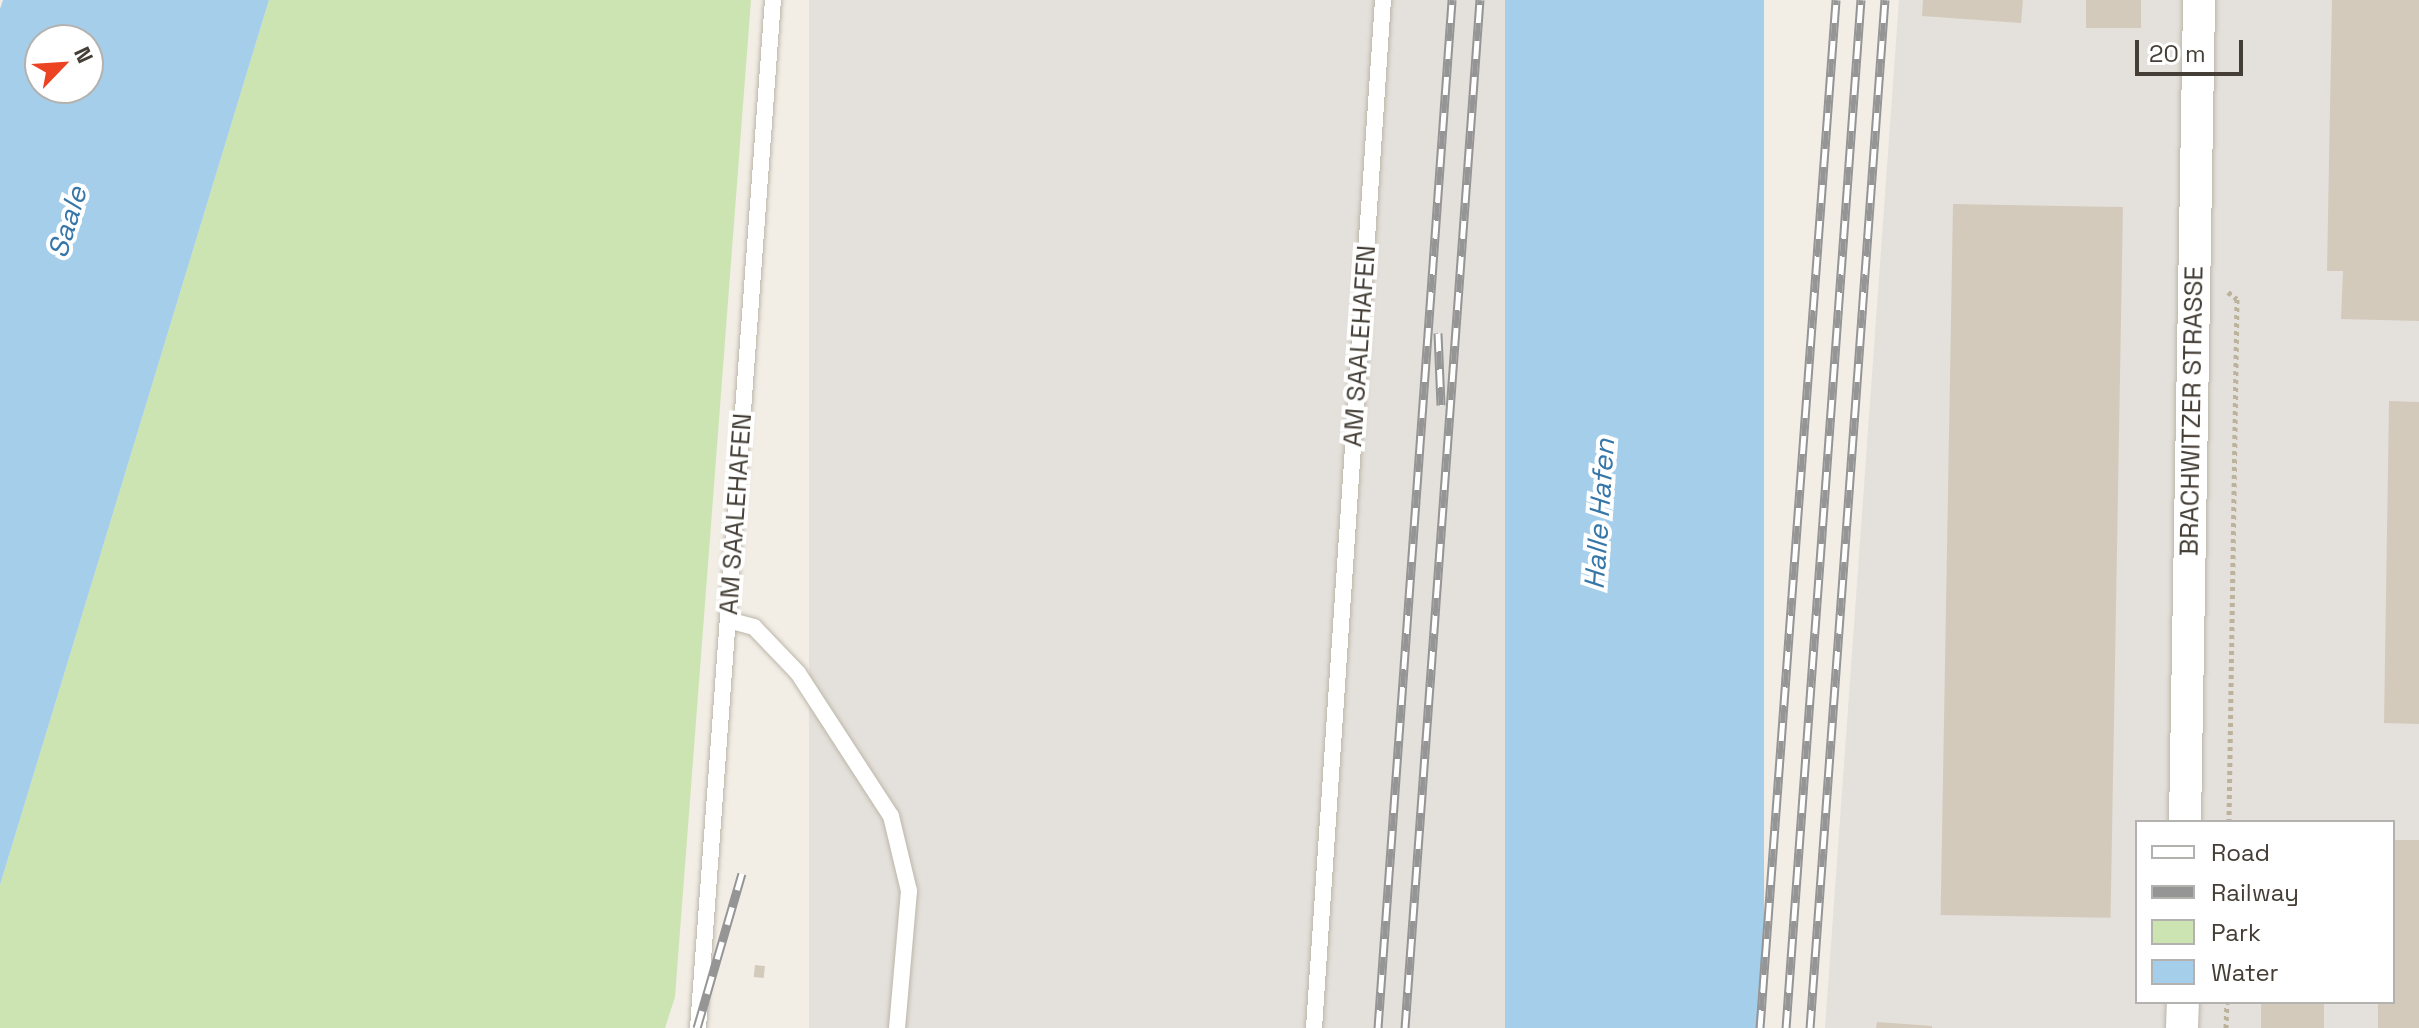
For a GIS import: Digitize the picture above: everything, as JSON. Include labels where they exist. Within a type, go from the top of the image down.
[{"type":"street","name":"BRACHWITZER STRASSE","points":[[2185,820],[2199,0]]},
{"type":"street","points":[[2182,1028],[2183,1004]]},
{"type":"lane","name":"AM SAALEHAFEN","points":[[698,1028],[773,0]]},
{"type":"lane","name":"AM SAALEHAFEN","points":[[1314,1028],[1383,0]]},
{"type":"lane","points":[[728,620],[754,627],[798,673],[891,816],[909,891],[897,1028]]},
{"type":"path","points":[[2194,268],[2237,299],[2229,820]]},
{"type":"path","points":[[2226,1028],[2227,1004]]},
{"type":"shaded area","points":[[809,0],[1505,0],[1505,1028],[809,1028]]},
{"type":"shaded area","points":[[1899,0],[2419,0],[2419,1028],[1825,1028]]},
{"type":"green space","points":[[269,0],[751,0],[675,997],[665,1028],[0,1028],[0,885]]},
{"type":"water","name":"Saale","points":[[3,0],[269,0],[0,885],[0,9]]},
{"type":"water","name":"Halle Hafen","points":[[1505,0],[1764,0],[1764,1028],[1505,1028]]},
{"type":"building","points":[[1923,0],[2023,0],[2021,23],[1922,16]]},
{"type":"building","points":[[2086,0],[2141,0],[2141,28],[2086,28]]},
{"type":"building","points":[[2332,0],[2419,0],[2419,321],[2341,319],[2343,271],[2327,271]]},
{"type":"building","points":[[1953,204],[2123,207],[2111,918],[1941,915]]},
{"type":"building","points":[[2389,401],[2419,402],[2419,724],[2384,723]]},
{"type":"building","points":[[2395,840],[2419,840],[2419,1028],[2378,1028],[2378,1004],[2395,1004]]},
{"type":"building","points":[[755,965],[765,966],[764,978],[754,977]]},
{"type":"building","points":[[2261,1004],[2324,1004],[2324,1028],[2261,1028]]},
{"type":"building","points":[[1877,1022],[1932,1026],[1932,1028],[1876,1028]]},
{"type":"railway","points":[[1378,1028],[1452,0]]},
{"type":"railway","points":[[1405,1028],[1480,0]]},
{"type":"railway","points":[[1760,1028],[1836,0]]},
{"type":"railway","points":[[1786,1028],[1861,0]]},
{"type":"railway","points":[[1810,1028],[1885,0]]},
{"type":"railway","points":[[1438,333],[1441,405]]},
{"type":"railway","points":[[697,1028],[742,873]]}]
